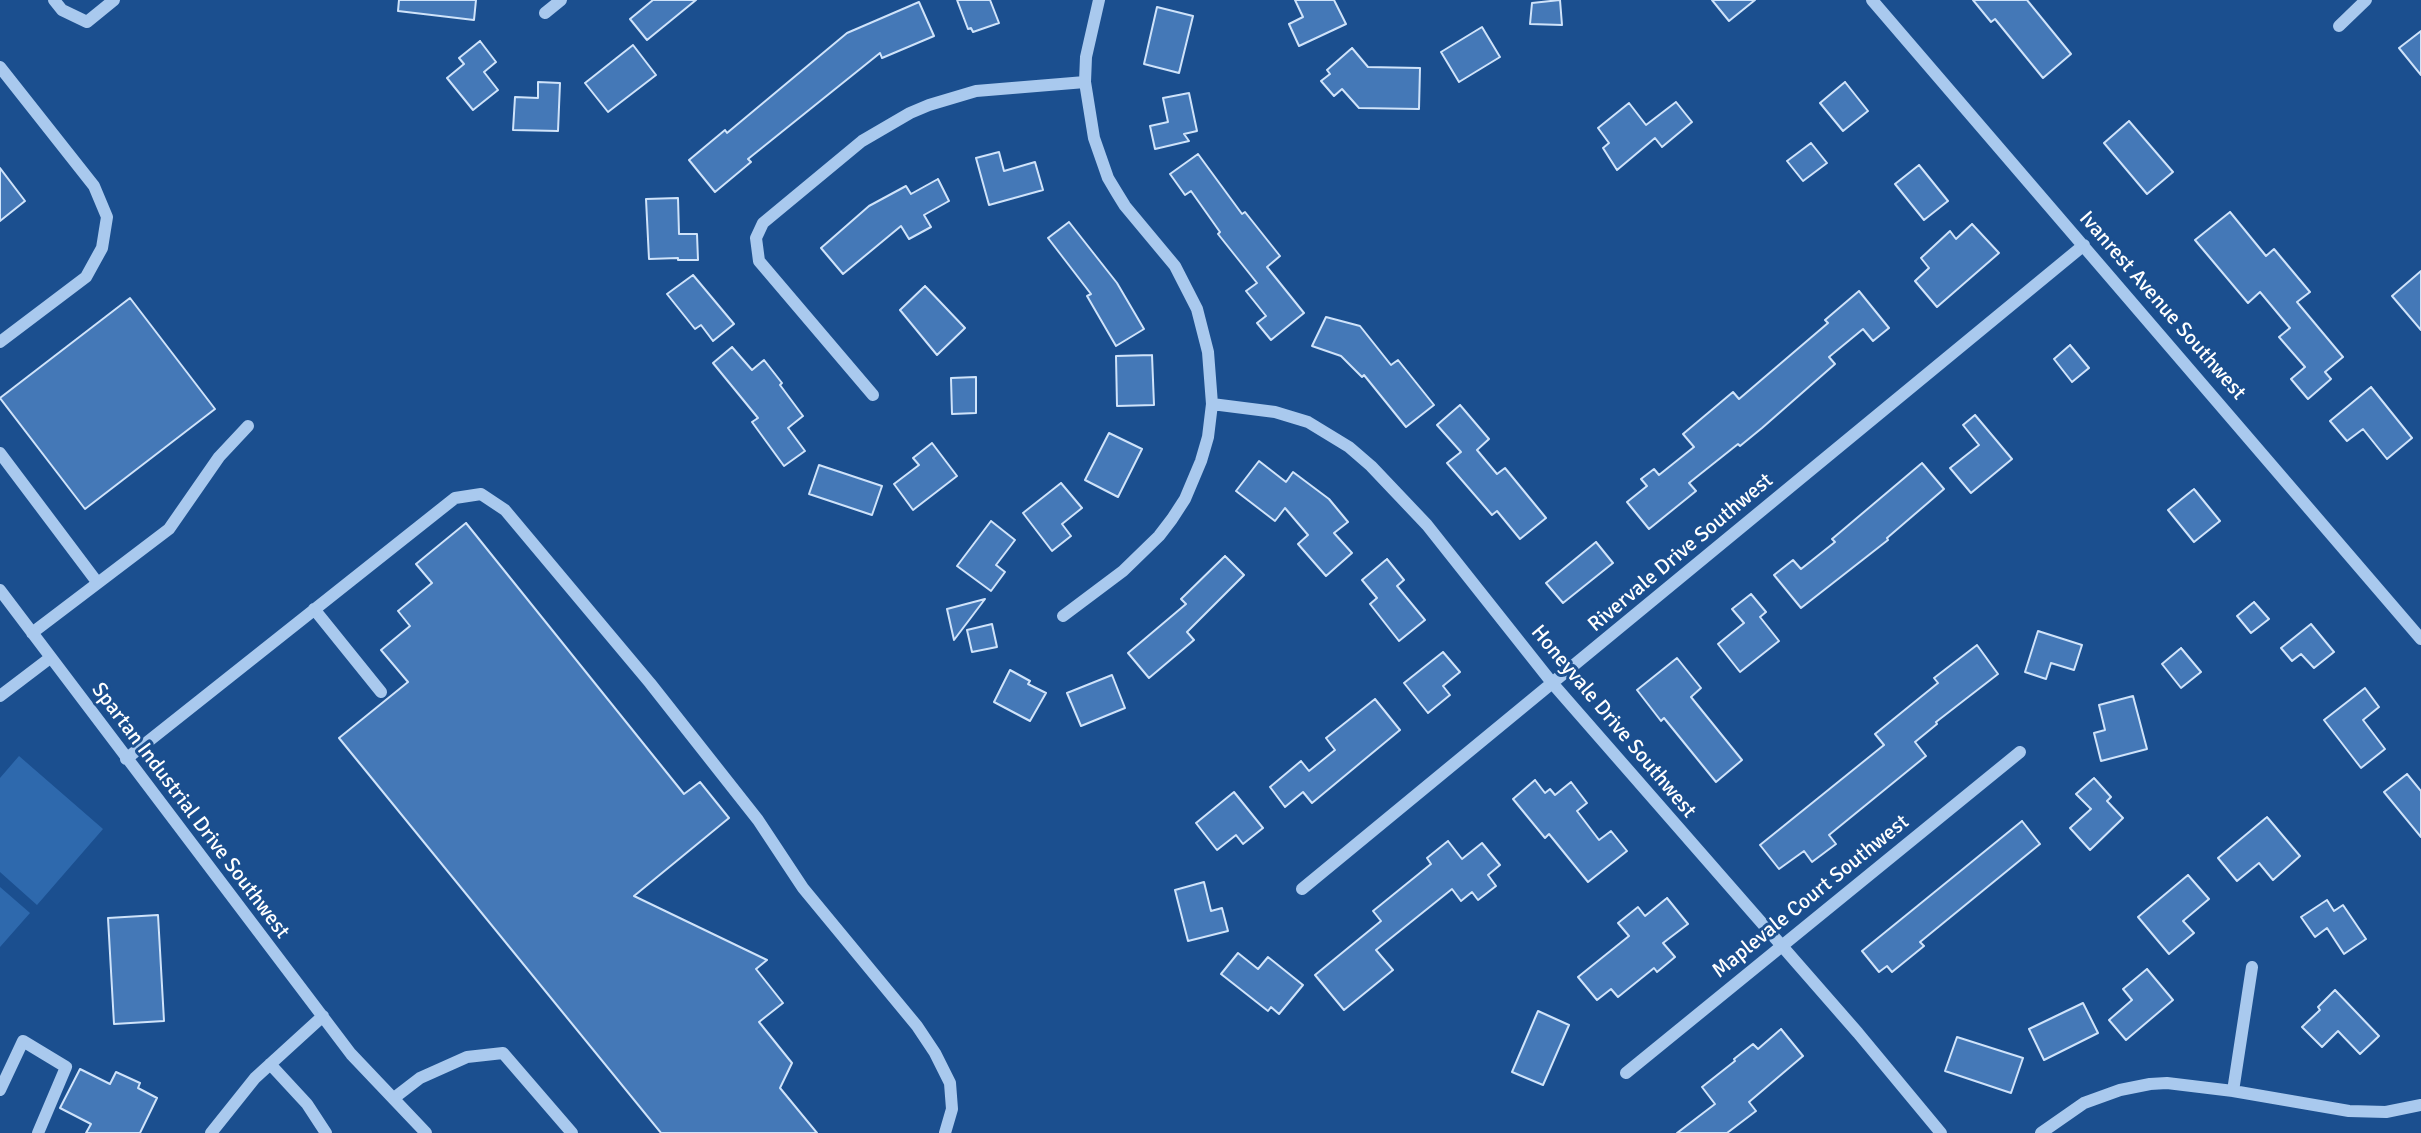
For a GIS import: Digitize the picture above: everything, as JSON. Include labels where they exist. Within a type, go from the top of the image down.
[{"type":"street","points":[[54,0],[62,10],[87,22],[114,0]]},
{"type":"street","points":[[545,13],[561,0]]},
{"type":"street","points":[[1063,616],[1142,554],[1172,519],[1185,499],[1201,461],[1208,437],[1212,404],[1208,352],[1197,309],[1175,266],[1125,206],[1108,178],[1094,138],[1085,82],[1087,47],[1099,0]]},
{"type":"street","name":"Ivanrest Avenue Southwest","points":[[1872,0],[2421,639]]},
{"type":"street","points":[[2339,26],[2366,0]]},
{"type":"street","points":[[0,67],[94,186],[107,217],[102,248],[86,277],[0,342]]},
{"type":"street","points":[[873,395],[759,261],[756,238],[763,223],[862,141],[909,113],[976,91],[1085,82]]},
{"type":"street","name":"Rivervale Drive Southwest","points":[[1302,889],[2084,245]]},
{"type":"street","name":"Honeyvale Drive Southwest","points":[[1212,404],[1257,408],[1289,415],[1321,429],[1358,454],[1427,525],[1553,684],[1858,1033],[1941,1133]]},
{"type":"street","points":[[32,633],[169,529],[219,457],[248,426]]},
{"type":"street","points":[[0,453],[97,582]]},
{"type":"street","points":[[126,759],[454,498],[481,494],[505,510],[650,683],[758,820],[803,888],[917,1026],[950,1083],[952,1109],[945,1133]]},
{"type":"street","name":"Spartan Industrial Drive Southwest","points":[[0,590],[351,1054],[426,1133]]},
{"type":"street","points":[[314,610],[381,692]]},
{"type":"street","points":[[0,696],[50,658]]},
{"type":"street","name":"Maplevale Court Southwest","points":[[1626,1073],[2020,752]]},
{"type":"street","points":[[2233,1091],[2252,967]]},
{"type":"street","points":[[211,1133],[235,1100],[270,1063],[323,1016]]},
{"type":"street","points":[[0,1090],[23,1041],[66,1067],[38,1133]]},
{"type":"street","points":[[394,1098],[420,1078],[467,1057],[503,1053],[572,1133]]},
{"type":"street","points":[[270,1063],[307,1104],[326,1133]]},
{"type":"street","points":[[2041,1133],[2084,1103],[2136,1086],[2167,1083],[2360,1111],[2399,1110],[2421,1105]]},
{"type":"shaded area","points":[[19,756],[103,829],[37,905],[0,872],[0,778]]},
{"type":"shaded area","points":[[0,887],[30,913],[0,947]]},
{"type":"building","points":[[399,0],[476,0],[474,20],[398,11]]},
{"type":"building","points":[[653,0],[696,0],[647,40],[630,19]]},
{"type":"building","points":[[957,0],[990,0],[999,23],[973,32],[971,28],[968,29]]},
{"type":"building","points":[[1295,0],[1334,0],[1346,24],[1299,46],[1289,24],[1303,17]]},
{"type":"building","points":[[1560,0],[1562,25],[1530,24],[1532,3]]},
{"type":"building","points":[[1712,0],[1755,0],[1729,21]]},
{"type":"building","points":[[1973,0],[2027,0],[2071,54],[2043,78],[1995,19],[1991,22]]},
{"type":"building","points":[[919,2],[934,36],[882,58],[880,53],[748,159],[751,162],[715,192],[689,160],[725,130],[727,133],[847,33]]},
{"type":"building","points":[[1157,7],[1193,16],[1179,73],[1144,64]]},
{"type":"building","points":[[1482,27],[1500,57],[1459,82],[1441,52]]},
{"type":"building","points":[[2421,31],[2421,75],[2399,48]]},
{"type":"building","points":[[480,41],[496,62],[484,72],[498,90],[473,110],[447,78],[464,64],[459,58]]},
{"type":"building","points":[[633,45],[656,75],[608,112],[585,83]]},
{"type":"building","points":[[1352,48],[1368,67],[1420,68],[1419,109],[1359,108],[1342,89],[1334,96],[1321,81],[1330,74],[1327,70]]},
{"type":"building","points":[[538,82],[560,83],[558,131],[513,130],[515,97],[538,98]]},
{"type":"building","points":[[1845,82],[1868,111],[1843,131],[1820,103]]},
{"type":"building","points":[[1189,93],[1197,131],[1184,134],[1189,141],[1155,149],[1150,126],[1168,122],[1163,98]]},
{"type":"building","points":[[1676,102],[1692,122],[1662,147],[1655,138],[1617,170],[1603,148],[1609,143],[1598,128],[1629,103],[1646,125]]},
{"type":"building","points":[[2129,121],[2173,172],[2147,194],[2104,143]]},
{"type":"building","points":[[1811,143],[1827,163],[1803,181],[1787,161]]},
{"type":"building","points":[[999,152],[1004,171],[1035,162],[1043,190],[989,205],[976,158]]},
{"type":"building","points":[[1198,154],[1242,214],[1245,212],[1280,256],[1267,267],[1304,313],[1271,340],[1257,323],[1266,316],[1246,291],[1257,283],[1218,234],[1220,232],[1191,191],[1185,195],[1170,174]]},
{"type":"building","points":[[1919,165],[1948,201],[1924,220],[1895,184]]},
{"type":"building","points":[[0,168],[25,201],[0,221]]},
{"type":"building","points":[[938,179],[949,201],[924,215],[931,227],[909,239],[901,226],[843,274],[821,248],[869,206],[906,186],[911,194]]},
{"type":"building","points":[[678,198],[679,234],[697,234],[698,260],[649,259],[646,199]]},
{"type":"building","points":[[2230,212],[2266,256],[2274,249],[2310,292],[2297,302],[2343,357],[2325,372],[2331,379],[2308,399],[2291,379],[2305,367],[2279,337],[2290,328],[2260,292],[2248,303],[2195,240]]},
{"type":"building","points":[[1069,222],[1117,283],[1144,329],[1116,346],[1087,296],[1091,294],[1048,238]]},
{"type":"building","points":[[1972,224],[1999,253],[1937,307],[1915,281],[1929,268],[1921,258],[1950,231],[1956,239]]},
{"type":"building","points":[[2421,271],[2421,330],[2392,296]]},
{"type":"building","points":[[693,275],[734,324],[713,341],[701,325],[695,329],[667,294]]},
{"type":"building","points":[[925,286],[965,328],[937,355],[900,310]]},
{"type":"building","points":[[1859,291],[1889,328],[1873,341],[1863,329],[1829,357],[1835,364],[1740,446],[1738,444],[1689,483],[1696,491],[1649,529],[1627,502],[1647,486],[1641,479],[1654,469],[1659,475],[1694,447],[1683,434],[1733,392],[1739,399],[1828,323],[1825,320]]},
{"type":"building","points":[[130,298],[215,409],[85,509],[0,398]]},
{"type":"building","points":[[1326,317],[1360,326],[1391,365],[1398,360],[1434,405],[1406,427],[1364,375],[1362,377],[1341,356],[1312,346]]},
{"type":"building","points":[[2070,345],[2089,368],[2072,382],[2054,359]]},
{"type":"building","points":[[732,347],[752,370],[764,360],[803,416],[788,428],[805,451],[784,466],[752,422],[758,418],[713,363]]},
{"type":"building","points":[[1152,355],[1154,405],[1117,406],[1116,356]]},
{"type":"building","points":[[976,377],[976,413],[952,414],[951,378]]},
{"type":"building","points":[[2371,387],[2412,438],[2387,459],[2363,429],[2347,441],[2330,421]]},
{"type":"building","points":[[1460,405],[1489,439],[1477,450],[1497,474],[1505,468],[1546,518],[1520,539],[1497,511],[1492,515],[1447,463],[1461,452],[1437,425]]},
{"type":"building","points":[[1975,415],[2012,459],[1971,493],[1950,468],[1979,445],[1963,425]]},
{"type":"building","points":[[1109,433],[1142,449],[1118,497],[1085,480]]},
{"type":"building","points":[[932,443],[957,476],[913,510],[894,484],[919,465],[913,458]]},
{"type":"building","points":[[1259,461],[1286,482],[1293,472],[1329,499],[1348,522],[1334,533],[1352,553],[1326,576],[1298,544],[1308,535],[1285,508],[1275,521],[1236,491]]},
{"type":"building","points":[[1922,463],[1944,489],[1887,538],[1888,540],[1801,608],[1774,575],[1793,560],[1801,569],[1835,542],[1832,539]]},
{"type":"building","points":[[819,465],[882,486],[872,515],[809,494]]},
{"type":"building","points":[[1061,483],[1082,508],[1062,524],[1071,536],[1052,551],[1023,513]]},
{"type":"building","points":[[2194,489],[2220,521],[2194,542],[2168,510]]},
{"type":"building","points":[[991,521],[1015,540],[996,565],[1005,572],[991,591],[957,566]]},
{"type":"building","points":[[466,523],[684,794],[700,782],[729,818],[634,896],[767,960],[756,969],[783,1003],[759,1022],[792,1063],[780,1088],[817,1133],[661,1133],[339,738],[408,682],[381,650],[410,626],[398,611],[432,583],[416,564]]},
{"type":"building","points":[[1596,542],[1613,563],[1563,603],[1546,583]]},
{"type":"building","points":[[1225,556],[1244,575],[1187,632],[1194,640],[1149,678],[1128,653],[1186,604],[1181,599]]},
{"type":"building","points":[[1387,559],[1404,580],[1397,586],[1425,620],[1399,641],[1370,604],[1377,598],[1362,580]]},
{"type":"building","points":[[1751,594],[1766,612],[1760,617],[1779,641],[1740,672],[1718,644],[1744,623],[1732,609]]},
{"type":"building","points":[[985,599],[954,640],[947,609]]},
{"type":"building","points":[[2254,602],[2269,619],[2251,633],[2237,616]]},
{"type":"building","points":[[992,624],[997,647],[972,652],[967,630]]},
{"type":"building","points":[[2311,624],[2334,652],[2314,668],[2301,654],[2292,661],[2281,648]]},
{"type":"building","points":[[2038,631],[2082,645],[2074,670],[2051,663],[2046,679],[2025,672]]},
{"type":"building","points":[[1977,645],[1998,674],[1936,722],[1937,724],[1915,742],[1926,756],[1829,835],[1836,844],[1812,862],[1804,851],[1779,869],[1760,845],[1884,745],[1875,734],[1938,683],[1934,678]]},
{"type":"building","points":[[2181,648],[2201,672],[2181,688],[2162,664]]},
{"type":"building","points":[[1443,652],[1460,672],[1443,686],[1450,695],[1428,713],[1404,683]]},
{"type":"building","points":[[1677,658],[1701,688],[1691,697],[1742,760],[1716,782],[1664,718],[1661,721],[1637,690]]},
{"type":"building","points":[[1010,670],[1030,681],[1028,684],[1046,693],[1030,721],[994,702]]},
{"type":"building","points":[[1112,675],[1125,708],[1081,726],[1067,693]]},
{"type":"building","points":[[2365,688],[2379,707],[2363,720],[2385,749],[2361,768],[2324,720]]},
{"type":"building","points":[[2133,696],[2147,749],[2101,761],[2094,733],[2105,730],[2099,705]]},
{"type":"building","points":[[1375,699],[1400,730],[1312,803],[1303,792],[1285,807],[1270,787],[1301,761],[1309,771],[1335,750],[1326,738]]},
{"type":"building","points":[[2407,774],[2421,791],[2421,837],[2384,792]]},
{"type":"building","points":[[2094,778],[2111,797],[2107,801],[2123,818],[2090,850],[2070,828],[2091,809],[2076,794]]},
{"type":"building","points":[[1535,780],[1545,793],[1550,789],[1555,795],[1571,782],[1587,803],[1577,811],[1599,840],[1611,831],[1627,851],[1588,882],[1549,834],[1545,838],[1513,799]]},
{"type":"building","points":[[1234,792],[1263,828],[1243,844],[1236,835],[1217,850],[1196,823]]},
{"type":"building","points":[[2267,817],[2300,856],[2273,880],[2259,863],[2237,881],[2218,858]]},
{"type":"building","points":[[2022,821],[2040,844],[1920,942],[1924,946],[1892,972],[1887,966],[1879,972],[1862,951]]},
{"type":"building","points":[[1448,841],[1462,859],[1482,843],[1500,865],[1488,875],[1496,886],[1478,900],[1472,892],[1461,901],[1452,889],[1376,950],[1393,970],[1344,1010],[1315,975],[1381,921],[1373,911],[1431,864],[1427,858]]},
{"type":"building","points":[[2188,875],[2209,899],[2183,921],[2194,933],[2169,954],[2138,917]]},
{"type":"building","points":[[1204,882],[1211,911],[1222,908],[1228,931],[1188,941],[1175,890]]},
{"type":"building","points":[[1667,898],[1688,924],[1663,943],[1675,957],[1657,972],[1654,968],[1618,997],[1611,989],[1597,1000],[1578,977],[1629,936],[1618,923],[1638,907],[1645,916]]},
{"type":"building","points":[[2327,900],[2334,911],[2343,905],[2366,939],[2344,954],[2327,928],[2315,937],[2301,917]]},
{"type":"building","points":[[158,915],[164,1021],[114,1024],[108,918]]},
{"type":"building","points":[[1238,953],[1258,969],[1268,957],[1303,985],[1279,1014],[1271,1007],[1268,1011],[1221,974]]},
{"type":"building","points":[[2147,969],[2173,1000],[2126,1040],[2109,1020],[2132,1000],[2123,989]]},
{"type":"building","points":[[2335,990],[2379,1036],[2360,1054],[2338,1031],[2322,1047],[2302,1027],[2320,1010],[2318,1007]]},
{"type":"building","points":[[2083,1003],[2098,1033],[2044,1060],[2029,1029]]},
{"type":"building","points":[[1538,1011],[1569,1025],[1543,1085],[1512,1072]]},
{"type":"building","points":[[1781,1029],[1803,1056],[1749,1102],[1756,1111],[1727,1133],[1677,1133],[1715,1104],[1702,1087],[1753,1044],[1758,1049]]},
{"type":"building","points":[[1957,1037],[2023,1058],[2011,1093],[1945,1071]]},
{"type":"building","points":[[80,1069],[110,1084],[116,1072],[140,1083],[138,1088],[157,1098],[140,1133],[86,1133],[91,1124],[60,1108]]}]
